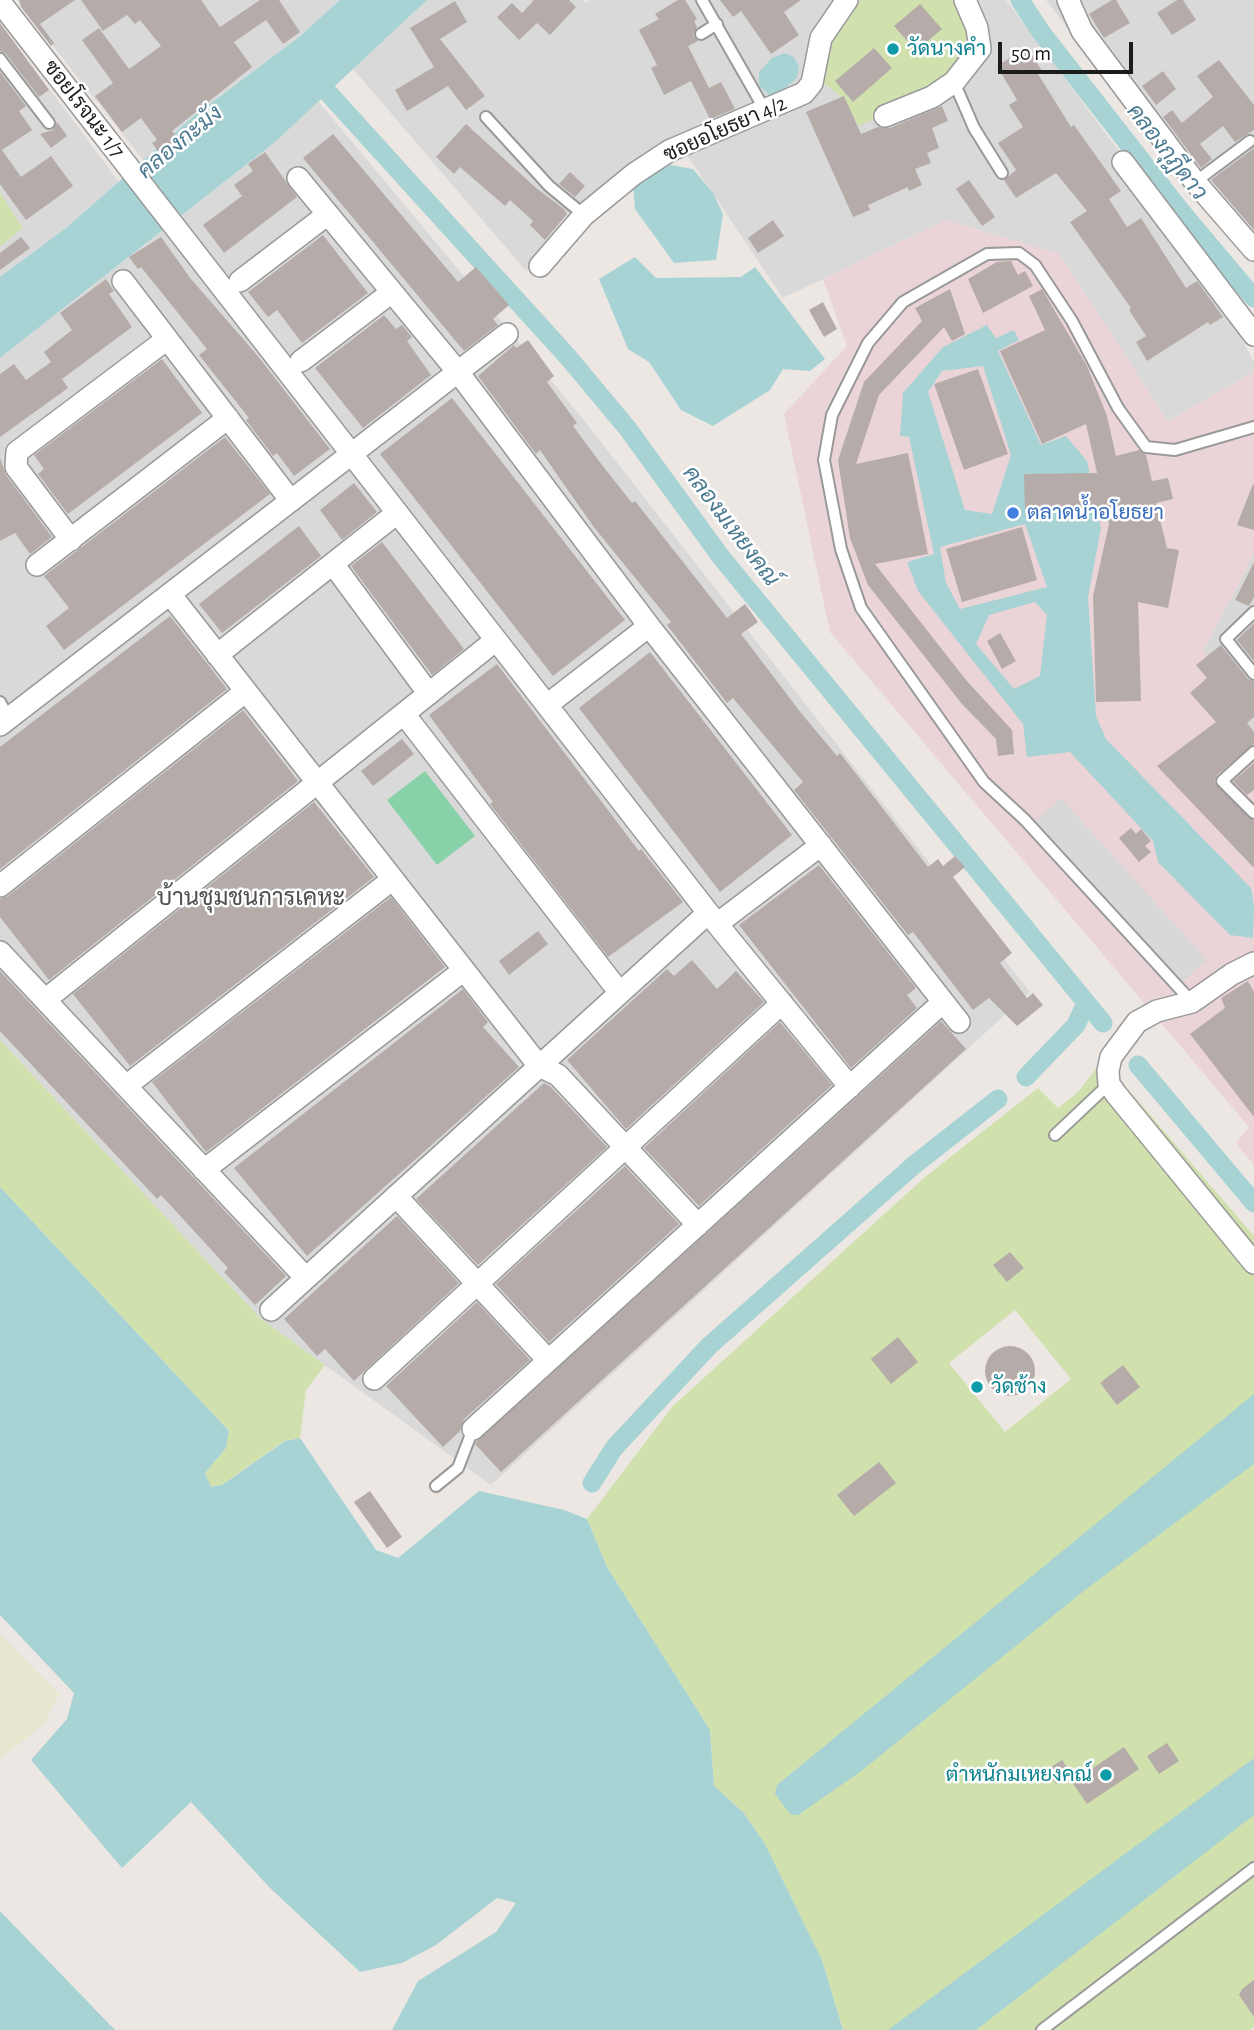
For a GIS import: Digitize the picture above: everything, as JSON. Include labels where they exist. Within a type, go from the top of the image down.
[{"type":"street","name":"ซอยอโยธยา 4/2","points":[[540,266],[584,215],[634,174],[669,151],[799,97],[809,89],[818,43],[848,0]]},
{"type":"street","points":[[885,116],[932,97],[954,82],[980,49],[977,28],[965,0]]},
{"type":"street","points":[[1068,0],[1082,31],[1195,182],[1254,250]]},
{"type":"street","name":"ซอยโรจนะ 1/7","points":[[0,2],[712,918],[850,1087]]},
{"type":"street","points":[[1123,162],[1254,335]]},
{"type":"street","points":[[298,178],[458,372],[649,626],[958,1022]]},
{"type":"street","points":[[240,281],[328,214]]},
{"type":"street","points":[[123,281],[291,501]]},
{"type":"street","points":[[302,361],[392,292]]},
{"type":"street","points":[[3,715],[170,594],[507,334]]},
{"type":"street","points":[[71,540],[16,467],[17,452],[167,338]]},
{"type":"street","points":[[37,565],[228,418]]},
{"type":"street","points":[[217,655],[397,513]]},
{"type":"street","points":[[332,564],[429,694]]},
{"type":"street","points":[[170,594],[539,1066],[558,1075],[698,1225]]},
{"type":"street","points":[[547,705],[649,626]]},
{"type":"street","points":[[45,1000],[496,640]]},
{"type":"street","points":[[0,886],[246,691]]},
{"type":"street","points":[[404,714],[620,993]]},
{"type":"street","points":[[271,1310],[620,993],[712,918],[821,845]]},
{"type":"street","points":[[126,1086],[393,879]]},
{"type":"street","points":[[0,952],[306,1278]]},
{"type":"street","points":[[1254,963],[1232,974],[1192,1002],[1157,1011],[1137,1022],[1111,1057],[1108,1071],[1109,1084],[1254,1263]]},
{"type":"street","points":[[204,1170],[464,970]]},
{"type":"street","points":[[472,1429],[943,1002]]},
{"type":"street","points":[[374,1379],[782,1003]]},
{"type":"street","points":[[396,1196],[548,1360]]},
{"type":"lane","points":[[702,0],[766,111]]},
{"type":"lane","points":[[701,34],[717,24]]},
{"type":"lane","points":[[0,59],[49,123]]},
{"type":"lane","points":[[954,82],[974,128],[1002,173]]},
{"type":"lane","points":[[486,117],[550,186],[584,215]]},
{"type":"lane","points":[[1195,182],[1250,141]]},
{"type":"lane","points":[[1192,1002],[1025,820],[984,782],[861,608],[841,549],[824,460],[832,415],[868,344],[903,302],[987,254],[1018,253],[1035,265],[1072,321],[1118,408],[1146,447],[1175,450],[1254,427]]},
{"type":"lane","points":[[1254,612],[1226,639],[1254,674]]},
{"type":"lane","points":[[1254,752],[1222,781],[1254,813]]},
{"type":"lane","points":[[1055,1135],[1109,1084]]},
{"type":"lane","points":[[436,1486],[458,1468],[472,1429]]},
{"type":"lane","points":[[1042,2030],[1254,1868]]},
{"type":"shaded area","points":[[17,0],[340,0],[299,37],[195,115],[143,160]]},
{"type":"shaded area","points":[[427,0],[583,0],[586,3],[590,0],[1006,0],[1122,155],[1233,323],[1254,362],[1254,372],[1168,421],[1059,254],[946,220],[783,298],[674,136],[644,153],[585,201],[526,271],[353,69]]},
{"type":"shaded area","points":[[1046,0],[1254,0],[1254,262],[1151,139]]},
{"type":"shaded area","points":[[0,23],[119,182],[66,228],[0,277]]},
{"type":"shaded area","points":[[318,101],[587,424],[1030,992],[491,1485],[261,1319],[0,1040],[0,358],[275,142]]},
{"type":"shaded area","points":[[946,220],[1059,254],[1168,421],[1254,372],[1254,1165],[1236,1143],[1249,1127],[830,632],[784,414],[847,346],[823,279]]},
{"type":"shaded area","points":[[1254,554],[1254,745],[1210,781],[1247,702],[1203,651]]},
{"type":"shaded area","points":[[1061,798],[1207,960],[1172,991],[1025,830]]},
{"type":"shaded area","points":[[0,1634],[59,1694],[45,1723],[0,1759]]},
{"type":"green space","points":[[861,0],[955,0],[972,30],[971,49],[942,88],[859,126],[841,97],[815,76],[819,45]]},
{"type":"green space","points":[[0,193],[23,228],[0,246]]},
{"type":"green space","points":[[425,771],[475,836],[437,865],[387,800]]},
{"type":"green space","points":[[0,1040],[261,1319],[325,1365],[306,1390],[300,1438],[284,1441],[222,1485],[211,1487],[205,1473],[226,1448],[229,1431],[0,1187]]},
{"type":"green space","points":[[1103,1060],[1254,1236],[1254,2027],[1250,2030],[843,2030],[822,1960],[765,1844],[744,1813],[714,1786],[710,1730],[607,1567],[587,1519],[673,1406],[925,1177],[1038,1088],[1058,1108],[1078,1092]],"holes":[[[1015,1310],[1071,1379],[1005,1432],[949,1363]]]},
{"type":"water","name":"คลองกะมัง","points":[[340,0],[427,0],[275,142],[0,358],[0,277],[66,228],[195,115],[299,37]]},
{"type":"water","points":[[784,53],[794,57],[799,67],[797,78],[783,90],[769,95],[759,85],[759,72],[772,58]]},
{"type":"water","points":[[670,165],[693,169],[713,193],[723,214],[716,260],[674,263],[635,209],[633,183]]},
{"type":"water","points":[[635,257],[656,278],[741,277],[755,267],[825,359],[810,371],[783,369],[770,390],[713,426],[681,410],[649,362],[628,349],[599,279]]},
{"type":"water","points":[[987,325],[996,338],[1014,330],[1019,340],[998,351],[1041,445],[1066,436],[1087,461],[1101,528],[1088,597],[1096,716],[1106,739],[1251,888],[1254,905],[1253,938],[1230,935],[1158,862],[1153,841],[1070,752],[1027,757],[1023,724],[918,591],[907,562],[934,554],[909,437],[900,436],[903,393],[943,347]],"holes":[[[983,366],[1011,455],[992,514],[965,510],[928,392],[942,371]],[[1025,474],[1084,474],[1084,509],[1025,509]],[[1025,524],[1047,587],[960,609],[946,583],[940,547]],[[1035,602],[1047,615],[1040,676],[1014,689],[976,644],[989,615]]]},
{"type":"water","points":[[0,1187],[229,1431],[226,1448],[205,1473],[211,1487],[222,1485],[285,1441],[300,1438],[376,1550],[398,1558],[479,1491],[564,1510],[587,1519],[607,1567],[710,1730],[714,1786],[744,1813],[765,1844],[822,1960],[843,2030],[392,2030],[418,1981],[496,1932],[516,1903],[497,1898],[436,1945],[402,1963],[360,1972],[269,1887],[191,1802],[122,1868],[31,1760],[67,1719],[74,1693],[0,1615]]},
{"type":"water","points":[[1254,1394],[1254,1464],[1085,1590],[860,1772],[798,1815],[791,1815],[775,1794],[777,1785]]},
{"type":"water","points":[[1254,1758],[1254,1815],[976,2030],[888,2030]]},
{"type":"water","points":[[0,1911],[115,2030],[0,2030]]},
{"type":"building","points":[[19,0],[75,0],[40,24],[54,43],[51,46],[21,7]]},
{"type":"building","points":[[81,0],[201,0],[220,27],[260,0],[279,0],[300,32],[283,44],[266,20],[234,42],[252,67],[172,131],[180,141],[161,155],[152,143],[157,140],[141,118],[122,132],[95,96],[113,83],[82,40],[99,28],[129,69],[161,46],[140,20],[135,24],[127,15],[103,31]]},
{"type":"building","points":[[534,0],[569,0],[576,7],[550,35],[537,23],[519,40],[497,17],[512,3],[522,13]]},
{"type":"building","points":[[678,0],[685,0],[697,19],[694,21],[697,27],[693,35],[698,41],[688,46],[709,88],[721,82],[735,109],[710,119],[691,81],[664,95],[651,68],[657,65],[639,30],[659,19],[655,14]]},
{"type":"building","points":[[720,0],[801,0],[784,12],[799,35],[771,54],[741,11],[733,17]]},
{"type":"building","points":[[1116,0],[1130,23],[1104,38],[1089,14]]},
{"type":"building","points":[[1177,0],[1183,0],[1196,20],[1172,35],[1157,13]]},
{"type":"building","points":[[455,1],[467,22],[440,39],[485,96],[466,110],[448,86],[407,111],[395,90],[434,67],[410,28]]},
{"type":"building","points":[[920,4],[942,29],[916,51],[894,26]]},
{"type":"building","points":[[0,23],[49,90],[39,97],[6,54],[0,51]]},
{"type":"building","points":[[1027,47],[1042,71],[1038,74],[1071,127],[1074,125],[1121,191],[1109,199],[1127,227],[1141,218],[1186,288],[1197,281],[1223,317],[1210,325],[1208,322],[1147,361],[1136,342],[1146,336],[1129,310],[1131,308],[1070,222],[1087,211],[1056,173],[1016,198],[1004,180],[1016,170],[998,143],[1023,127],[1009,105],[1017,100],[997,66]]},
{"type":"building","points":[[874,48],[892,68],[853,102],[835,81]]},
{"type":"building","points":[[1219,60],[1254,105],[1254,130],[1235,142],[1223,126],[1200,144],[1212,159],[1201,168],[1163,117],[1172,110],[1182,123],[1213,97],[1197,76]]},
{"type":"building","points":[[1163,71],[1176,89],[1156,105],[1142,86]]},
{"type":"building","points":[[0,72],[26,106],[19,111],[32,130],[2,150],[21,177],[51,156],[73,186],[26,220],[0,184]]},
{"type":"building","points":[[844,96],[861,134],[878,127],[890,128],[942,106],[948,121],[932,128],[939,148],[927,153],[931,163],[915,169],[922,185],[909,191],[908,187],[868,205],[870,210],[853,217],[806,112]]},
{"type":"building","points":[[57,122],[67,136],[51,148],[40,134],[53,130]]},
{"type":"building","points":[[466,124],[536,188],[564,209],[567,214],[545,240],[530,225],[533,221],[510,200],[505,206],[460,167],[454,174],[436,157]]},
{"type":"building","points":[[333,134],[458,282],[476,267],[509,305],[493,319],[498,325],[464,351],[303,158]]},
{"type":"building","points":[[1254,148],[1254,230],[1211,180]]},
{"type":"building","points":[[265,152],[297,197],[224,253],[203,225],[242,196],[234,185],[253,171],[248,164]]},
{"type":"building","points":[[570,172],[585,186],[575,197],[559,184]]},
{"type":"building","points":[[969,180],[995,217],[982,226],[956,189]]},
{"type":"building","points":[[773,220],[784,236],[758,253],[748,238]]},
{"type":"building","points":[[323,235],[368,293],[302,343],[277,310],[268,317],[248,292]]},
{"type":"building","points":[[21,237],[30,248],[0,270],[0,253]]},
{"type":"building","points":[[161,237],[191,279],[257,355],[330,449],[294,476],[277,453],[273,456],[246,420],[249,418],[199,355],[207,349],[141,267],[138,269],[129,257]]},
{"type":"building","points":[[1011,261],[1018,275],[1025,271],[1033,286],[983,313],[968,279],[997,262]]},
{"type":"building","points":[[106,279],[114,291],[109,294],[132,327],[62,379],[68,388],[0,437],[0,374],[14,364],[26,380],[51,362],[44,352],[72,330],[60,313]]},
{"type":"building","points":[[950,289],[965,334],[952,341],[944,327],[879,395],[856,464],[908,453],[928,554],[875,564],[966,680],[1012,730],[1014,754],[998,756],[996,739],[962,704],[868,585],[850,538],[838,460],[864,382],[922,321],[915,308]]},
{"type":"building","points":[[1042,289],[1087,366],[1107,416],[1116,456],[1139,450],[1146,455],[1152,481],[1168,478],[1173,499],[1156,503],[1167,548],[1179,550],[1168,608],[1138,602],[1141,701],[1096,702],[1093,596],[1109,524],[1105,508],[1025,509],[1024,474],[1097,473],[1086,424],[1042,444],[1000,351],[1045,330],[1029,296]]},
{"type":"building","points":[[823,302],[837,329],[824,337],[809,310]]},
{"type":"building","points":[[384,315],[396,329],[402,325],[412,337],[407,341],[431,375],[363,428],[315,368]]},
{"type":"building","points":[[528,340],[554,376],[547,382],[577,423],[573,426],[602,465],[632,503],[635,501],[727,618],[745,604],[758,622],[741,634],[801,713],[837,756],[840,753],[928,867],[938,859],[943,866],[955,856],[965,867],[953,877],[1012,953],[1000,963],[1027,998],[1033,993],[1043,1005],[1017,1026],[989,998],[973,1010],[913,932],[908,935],[794,790],[803,782],[733,698],[727,703],[667,625],[671,622],[593,526],[540,450],[536,454],[478,376],[514,345],[516,348]]},
{"type":"building","points":[[162,359],[202,413],[68,514],[38,474],[44,469],[34,455]]},
{"type":"building","points":[[978,369],[1008,454],[964,470],[934,384]]},
{"type":"building","points":[[452,398],[625,620],[553,676],[380,454]]},
{"type":"building","points":[[225,437],[270,494],[64,650],[46,626],[69,608],[44,576]]},
{"type":"building","points":[[0,458],[6,475],[52,537],[30,554],[15,533],[0,541]]},
{"type":"building","points":[[354,483],[377,512],[342,540],[320,510]]},
{"type":"building","points":[[1254,484],[1254,530],[1237,525]]},
{"type":"building","points":[[299,526],[321,556],[222,633],[199,604]]},
{"type":"building","points":[[1022,527],[1037,580],[962,602],[946,549]]},
{"type":"building","points":[[382,542],[464,649],[432,675],[351,566]]},
{"type":"building","points":[[1254,562],[1254,597],[1249,606],[1235,600]]},
{"type":"building","points":[[170,616],[227,689],[0,869],[0,747]]},
{"type":"building","points":[[1254,623],[1254,661],[1237,640]]},
{"type":"building","points":[[1000,633],[1016,661],[1002,669],[987,641]]},
{"type":"building","points":[[1221,645],[1248,679],[1254,682],[1254,717],[1247,723],[1254,732],[1254,744],[1217,775],[1214,782],[1254,821],[1254,868],[1157,766],[1216,722],[1190,693],[1207,678],[1196,665]]},
{"type":"building","points":[[650,652],[792,835],[720,892],[579,708]]},
{"type":"building","points":[[497,664],[639,851],[641,849],[683,902],[608,957],[490,804],[493,802],[429,715]]},
{"type":"building","points":[[243,710],[298,781],[49,980],[0,917],[0,899],[8,896]]},
{"type":"building","points":[[402,739],[414,754],[373,786],[361,771]]},
{"type":"building","points":[[1254,763],[1254,790],[1247,795],[1233,781]]},
{"type":"building","points":[[314,802],[374,877],[130,1066],[73,994]]},
{"type":"building","points":[[1131,828],[1136,834],[1141,829],[1151,841],[1145,846],[1151,852],[1139,862],[1119,838]]},
{"type":"building","points":[[819,865],[916,988],[907,995],[917,1008],[851,1068],[739,925]]},
{"type":"building","points":[[391,897],[445,967],[206,1152],[152,1082]]},
{"type":"building","points":[[538,931],[548,944],[509,975],[499,961]]},
{"type":"building","points":[[692,960],[717,989],[736,971],[764,1002],[626,1129],[567,1060],[667,969],[674,976]]},
{"type":"building","points":[[0,971],[286,1276],[255,1305],[224,1272],[228,1268],[161,1195],[157,1199],[0,1031]]},
{"type":"building","points":[[1248,981],[1254,992],[1254,1117],[1190,1034],[1225,1008],[1221,998]]},
{"type":"building","points":[[463,989],[488,1022],[483,1027],[519,1067],[307,1256],[234,1168]]},
{"type":"building","points":[[941,1021],[966,1049],[501,1472],[475,1444],[477,1441]]},
{"type":"building","points":[[780,1022],[832,1085],[699,1206],[644,1148]]},
{"type":"building","points":[[544,1083],[550,1086],[607,1147],[478,1265],[416,1199]]},
{"type":"building","points":[[625,1166],[679,1224],[549,1342],[496,1284]]},
{"type":"building","points":[[397,1216],[459,1283],[354,1381],[325,1349],[317,1356],[284,1319]]},
{"type":"building","points":[[1010,1252],[1024,1268],[1007,1282],[993,1265]]},
{"type":"building","points":[[477,1302],[530,1360],[464,1419],[460,1431],[443,1447],[386,1386]]},
{"type":"building","points":[[898,1337],[918,1362],[891,1384],[871,1359]]},
{"type":"building","points":[[1010,1346],[1028,1353],[1035,1371],[1028,1389],[1010,1396],[992,1389],[985,1371],[992,1353]]},
{"type":"building","points":[[1123,1365],[1140,1387],[1117,1405],[1100,1383]]},
{"type":"building","points":[[879,1462],[896,1483],[854,1516],[837,1495]]},
{"type":"building","points":[[370,1491],[402,1537],[387,1548],[354,1502]]},
{"type":"building","points":[[1167,1743],[1179,1761],[1159,1774],[1147,1756]]},
{"type":"building","name":"ตำหนักมเหยงคณ์","points":[[1124,1747],[1139,1769],[1087,1804],[1072,1782]]},
{"type":"building","points":[[1062,1760],[1071,1773],[1056,1784],[1046,1770]]},
{"type":"building","points":[[1254,1980],[1254,2017],[1239,1995],[1242,1989]]},
{"type":"waterway","name":"คลองกุฎีดาว","points":[[1020,0],[1041,32],[1180,210],[1254,298]]},
{"type":"waterway","name":"คลองมเหยงคณ์","points":[[311,74],[568,357],[628,429],[721,557],[1103,1023]]},
{"type":"waterway","points":[[1026,1077],[1076,1025],[1086,1003]]},
{"type":"waterway","name":"คลองมเหยงคณ์","points":[[1138,1065],[1254,1203]]},
{"type":"waterway","points":[[592,1483],[614,1448],[709,1346],[914,1165],[998,1099]]},
{"type":"place","name":"วัดนางคำ","points":[[893,49]]},
{"type":"place","name":"ตลาดน้ำอโยธยา","points":[[1013,513]]},
{"type":"place","name":"วัดช้าง","points":[[977,1387]]},
{"type":"place","name":"ตำหนักมเหยงคณ์","points":[[1106,1775]]},
{"type":"district","name":"บ้านชุมชนการเคหะ","points":[[251,898]]}]
